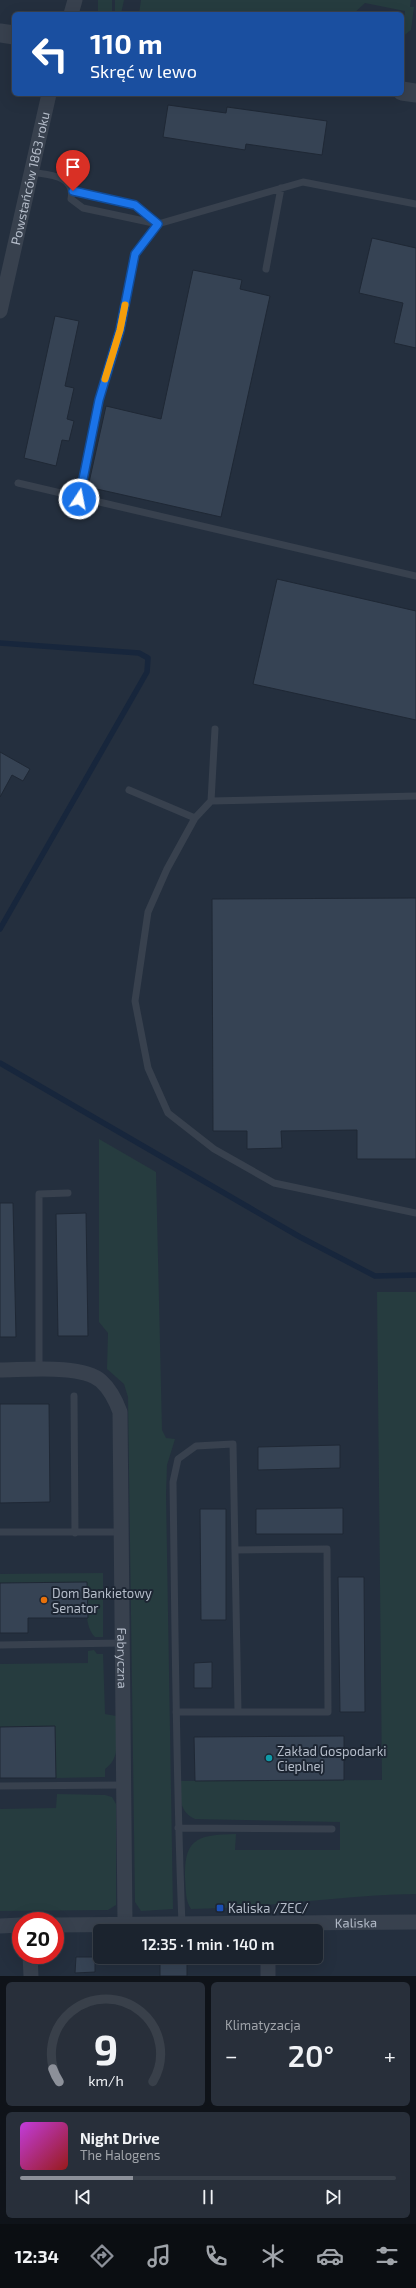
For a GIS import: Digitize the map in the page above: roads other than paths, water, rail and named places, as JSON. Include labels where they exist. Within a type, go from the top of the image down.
[{"type":"street","points":[[72,12],[75,0]]},
{"type":"street","points":[[0,33],[12,34]]},
{"type":"street","points":[[404,91],[416,93]]},
{"type":"street","name":"Powstańców 1863 roku","points":[[0,308],[49,96]]},
{"type":"street","name":"Fabryczna","points":[[0,1370],[84,1372],[100,1380],[113,1395],[120,1412],[123,1532],[122,1643],[125,1924]]},
{"type":"street","name":"Kaliska","points":[[323,1925],[416,1922]]},
{"type":"street","name":"Kaliska","points":[[64,1925],[93,1924]]},
{"type":"street","points":[[0,1926],[12,1925]]},
{"type":"street","points":[[30,1964],[30,1976]]},
{"type":"street","points":[[268,1964],[268,1976]]},
{"type":"lane","points":[[31,172],[63,179],[70,183],[73,191],[71,199],[83,208],[158,224],[304,182],[416,204]]},
{"type":"lane","points":[[266,269],[281,188]]},
{"type":"lane","points":[[73,191],[135,205],[158,224]]},
{"type":"lane","points":[[79,499],[99,400],[120,330],[135,254],[158,224]]},
{"type":"lane","points":[[18,483],[79,499],[416,576]]},
{"type":"lane","points":[[215,729],[211,801],[195,818],[168,869],[148,912],[135,1001],[148,1068],[168,1113],[214,1149],[274,1183],[416,1213]]},
{"type":"lane","points":[[129,790],[195,818]]},
{"type":"lane","points":[[211,801],[416,796]]},
{"type":"lane","points":[[38,1370],[39,1194],[68,1193]]},
{"type":"lane","points":[[74,1396],[75,1533]]},
{"type":"lane","points":[[182,1924],[178,1828],[172,1482],[178,1459],[196,1446],[234,1444],[238,1712]]},
{"type":"lane","points":[[0,1532],[123,1532]]},
{"type":"lane","points":[[176,1712],[328,1712],[327,1549],[235,1550]]},
{"type":"lane","points":[[0,1644],[122,1643]]},
{"type":"lane","points":[[0,1786],[123,1785]]},
{"type":"lane","points":[[178,1828],[332,1829]]},
{"type":"waterway","points":[[0,643],[139,653],[148,658],[147,672],[0,929]]},
{"type":"waterway","points":[[0,1063],[300,1237],[375,1276],[416,1275]]},
{"type":"place","name":"Dom Bankietowy Senator","points":[[44,1600]]},
{"type":"place","name":"Zakład Gospodarki Cieplnej","points":[[269,1758]]},
{"type":"place","name":"Kaliska /ZEC/","points":[[220,1908]]}]
